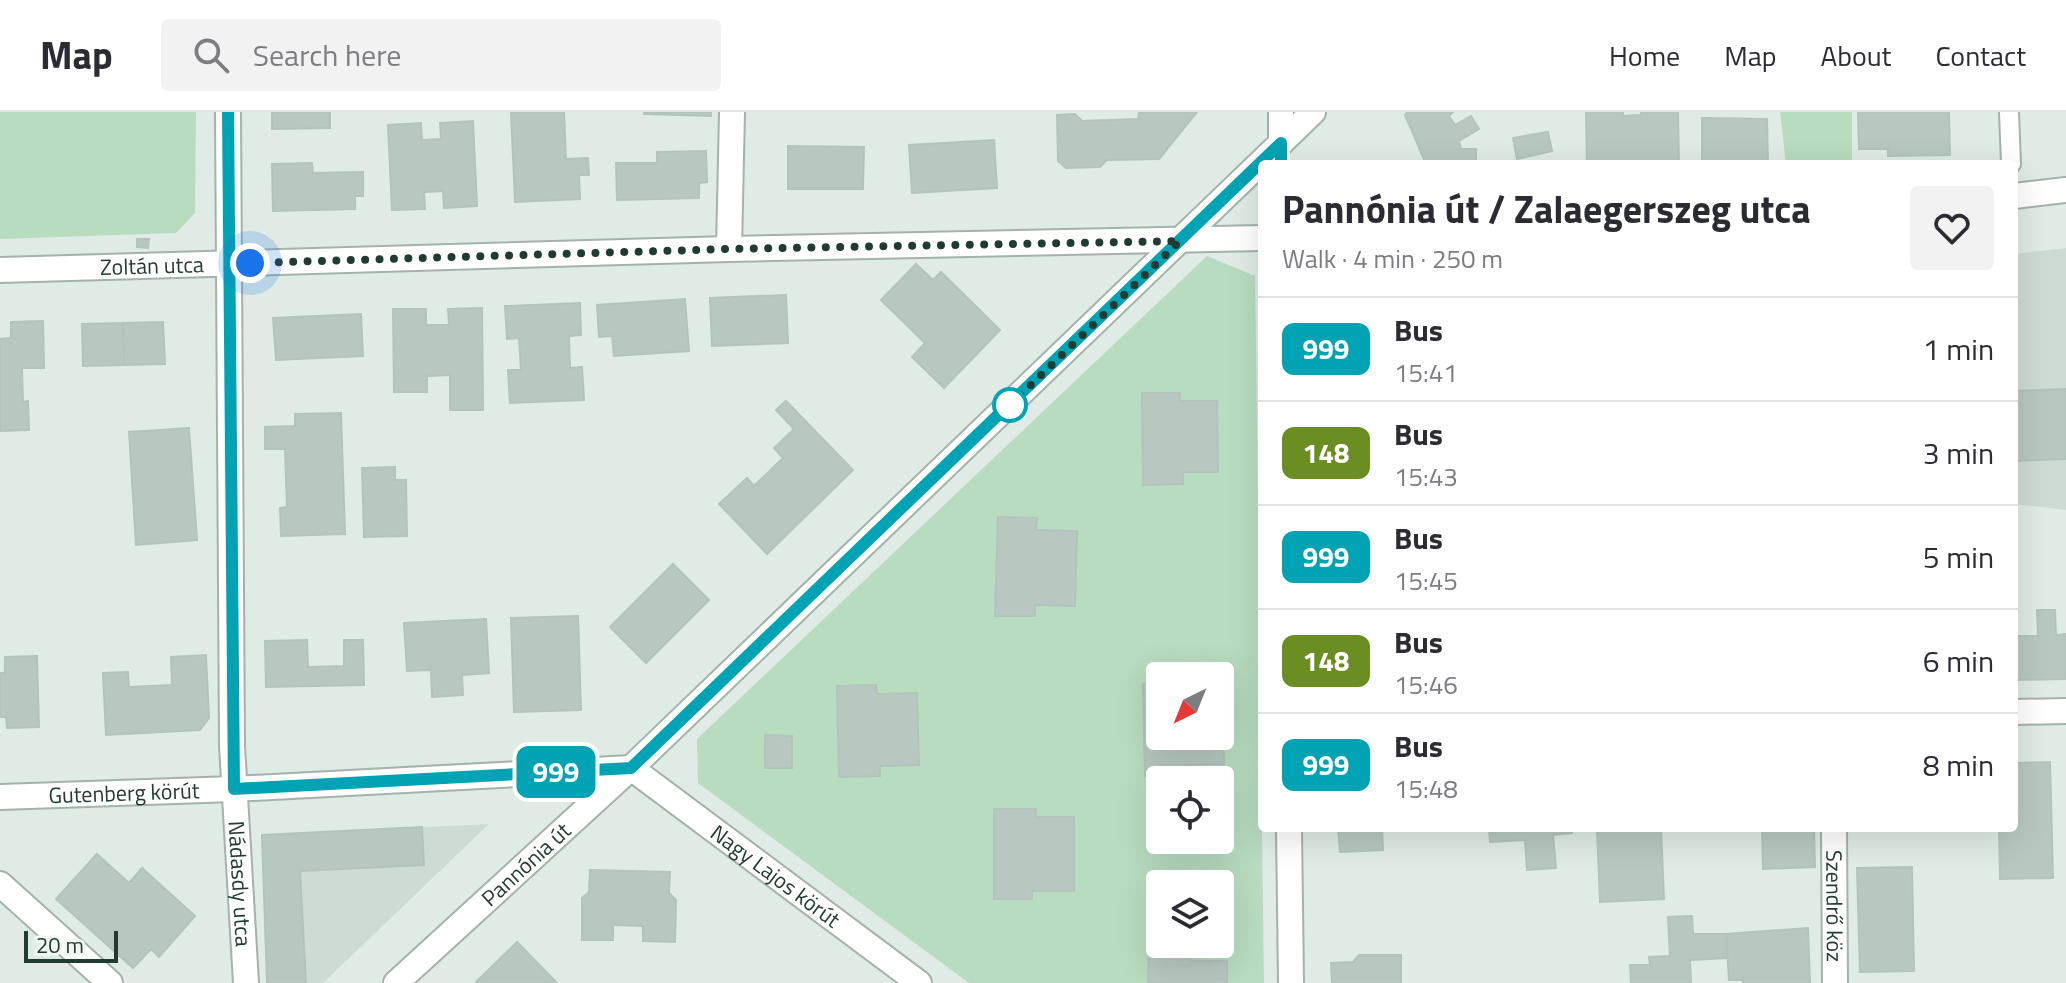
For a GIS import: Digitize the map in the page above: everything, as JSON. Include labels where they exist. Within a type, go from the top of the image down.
[{"type":"street","name":"Nádasdy utca","points":[[228,112],[234,789],[246,983]]},
{"type":"street","points":[[729,249],[732,112]]},
{"type":"street","points":[[1281,112],[1281,153]]},
{"type":"street","name":"Pannónia út","points":[[1281,153],[1313,112]]},
{"type":"street","name":"Pannónia út","points":[[396,983],[631,768],[1180,241],[1258,173]]},
{"type":"street","points":[[2018,196],[2066,190]]},
{"type":"street","name":"Zoltán utca","points":[[0,270],[729,249],[1258,238]]},
{"type":"street","points":[[2018,712],[2066,711]]},
{"type":"street","name":"Gutenberg körút","points":[[0,797],[234,789],[631,768]]},
{"type":"street","name":"Nagy Lajos körút","points":[[631,768],[919,983]]},
{"type":"street","points":[[1289,832],[1291,983]]},
{"type":"street","name":"Szendrő köz","points":[[1834,832],[1835,983]]},
{"type":"street","points":[[0,884],[110,983]]},
{"type":"lane","points":[[2009,112],[2011,160]]},
{"type":"shaded area","points":[[2066,248],[2066,510],[2018,504],[2018,254]]},
{"type":"shaded area","points":[[489,824],[323,983],[267,983],[262,835]]},
{"type":"green space","points":[[0,112],[196,112],[195,213],[176,233],[0,239]]},
{"type":"green space","points":[[1780,112],[1852,112],[1852,160],[1786,160]]},
{"type":"green space","points":[[1207,256],[1255,276],[1258,832],[1262,832],[1264,983],[969,983],[698,783],[697,739]]},
{"type":"building","points":[[272,112],[330,112],[330,128],[272,129]]},
{"type":"building","points":[[511,112],[564,112],[566,159],[588,158],[589,175],[579,175],[580,199],[515,202]]},
{"type":"building","points":[[711,112],[711,116],[644,114]]},
{"type":"building","points":[[1139,112],[1197,112],[1159,159],[1107,160],[1100,167],[1066,168],[1058,161],[1057,115],[1075,114],[1082,121],[1138,119]]},
{"type":"building","points":[[1408,112],[1453,112],[1449,116],[1455,125],[1471,116],[1479,129],[1459,141],[1461,149],[1476,149],[1476,160],[1424,160],[1405,115]]},
{"type":"building","points":[[1586,112],[1623,112],[1623,116],[1641,115],[1641,112],[1678,112],[1679,160],[1587,160]]},
{"type":"building","points":[[1858,112],[1949,112],[1950,155],[1888,156],[1888,149],[1859,149]]},
{"type":"building","points":[[1702,118],[1767,119],[1768,160],[1702,160]]},
{"type":"building","points":[[473,121],[477,206],[444,208],[443,191],[424,192],[425,209],[392,210],[388,125],[421,123],[422,140],[441,139],[440,123]]},
{"type":"building","points":[[1548,132],[1552,151],[1517,159],[1513,138]]},
{"type":"building","points":[[994,140],[997,188],[912,193],[909,145]]},
{"type":"building","points":[[788,146],[864,147],[863,189],[788,189]]},
{"type":"building","points":[[706,151],[707,182],[699,183],[699,198],[617,200],[616,163],[657,163],[657,152]]},
{"type":"building","points":[[312,163],[313,173],[363,172],[363,196],[355,196],[355,209],[273,211],[272,164]]},
{"type":"building","points":[[137,239],[149,239],[148,248],[137,247]]},
{"type":"building","points":[[916,264],[933,280],[941,272],[1000,330],[944,388],[912,357],[925,343],[881,300]]},
{"type":"building","points":[[786,295],[788,343],[712,346],[710,298]]},
{"type":"building","points":[[685,299],[689,351],[614,356],[612,336],[599,337],[597,305]]},
{"type":"building","points":[[580,303],[581,335],[569,336],[570,368],[582,367],[584,400],[510,403],[508,370],[521,370],[519,338],[507,339],[505,306]]},
{"type":"building","points":[[482,308],[483,410],[450,410],[450,375],[427,376],[427,392],[394,392],[393,309],[426,309],[426,325],[449,325],[448,309]]},
{"type":"building","points":[[361,314],[363,356],[276,360],[273,318]]},
{"type":"building","points":[[43,321],[44,368],[22,368],[23,402],[28,401],[29,430],[0,431],[0,339],[11,338],[11,322]]},
{"type":"building","points":[[163,322],[165,364],[124,365],[123,323]]},
{"type":"building","points":[[123,323],[124,365],[83,366],[82,324]]},
{"type":"building","points":[[2066,389],[2066,459],[2018,461],[2018,391]]},
{"type":"building","points":[[1142,393],[1180,393],[1180,401],[1217,401],[1218,472],[1183,472],[1183,484],[1143,485]]},
{"type":"building","points":[[786,401],[853,470],[767,554],[719,504],[747,478],[754,486],[783,458],[774,448],[794,429],[776,410]]},
{"type":"building","points":[[341,413],[345,534],[281,536],[280,508],[287,507],[285,449],[265,449],[265,427],[295,426],[295,414]]},
{"type":"building","points":[[189,428],[197,540],[136,545],[129,432]]},
{"type":"building","points":[[395,467],[395,480],[406,480],[407,536],[364,537],[362,468]]},
{"type":"building","points":[[998,517],[1037,518],[1036,530],[1077,531],[1075,606],[1035,605],[1035,616],[995,616]]},
{"type":"building","points":[[673,564],[709,600],[646,663],[610,627]]},
{"type":"building","points":[[2037,610],[2055,610],[2056,635],[2066,634],[2066,679],[2018,680],[2018,636],[2038,636]]},
{"type":"building","points":[[578,616],[581,710],[514,712],[511,618]]},
{"type":"building","points":[[486,619],[489,673],[462,675],[463,695],[432,697],[431,670],[407,671],[404,623]]},
{"type":"building","points":[[307,640],[308,667],[344,666],[344,640],[363,640],[364,685],[266,687],[265,641]]},
{"type":"building","points":[[206,655],[209,718],[200,730],[106,735],[103,673],[128,672],[129,687],[172,685],[171,657]]},
{"type":"building","points":[[37,656],[39,727],[7,728],[6,717],[0,717],[0,673],[5,673],[5,657]]},
{"type":"building","points":[[1143,684],[1146,684],[1146,750],[1223,750],[1224,764],[1146,766],[1145,776]]},
{"type":"building","points":[[876,685],[877,694],[917,693],[919,765],[880,766],[880,776],[839,777],[837,686]]},
{"type":"building","points":[[765,735],[792,736],[792,768],[765,768]]},
{"type":"building","points":[[2050,762],[2053,878],[2000,879],[1999,832],[2018,832],[2018,763]]},
{"type":"building","points":[[994,809],[1036,809],[1036,817],[1074,817],[1074,891],[1032,891],[1032,899],[994,899]]},
{"type":"building","points":[[422,827],[424,865],[300,871],[306,983],[267,983],[262,835]]},
{"type":"building","points":[[1338,832],[1382,832],[1383,850],[1340,852]]},
{"type":"building","points":[[1489,832],[1572,832],[1553,835],[1556,868],[1527,870],[1525,840],[1490,842]]},
{"type":"building","points":[[1597,832],[1661,832],[1664,899],[1600,902]]},
{"type":"building","points":[[1762,832],[1814,832],[1815,867],[1763,869]]},
{"type":"building","points":[[97,854],[129,883],[142,868],[195,916],[159,957],[151,949],[133,968],[56,899]]},
{"type":"building","points":[[1912,867],[1914,971],[1860,972],[1857,868]]},
{"type":"building","points":[[590,870],[670,872],[669,893],[676,900],[675,942],[643,941],[643,926],[613,925],[613,940],[582,940],[582,898],[589,892]]},
{"type":"building","points":[[1692,916],[1693,934],[1726,934],[1728,958],[1690,960],[1691,983],[1631,983],[1630,965],[1650,965],[1649,957],[1670,956],[1668,917]]},
{"type":"building","points":[[1808,928],[1810,983],[1743,983],[1743,980],[1729,980],[1726,934]]},
{"type":"building","points":[[517,942],[557,983],[475,983]]},
{"type":"building","points":[[1359,955],[1401,955],[1401,983],[1332,983],[1331,963],[1353,962]]},
{"type":"building","points":[[1149,958],[1227,961],[1227,983],[1148,983]]},
{"type":"bus line","name":"999","points":[[228,112],[234,789],[631,768],[1258,165]]},
{"type":"bus line","name":"999","points":[[1264,160],[1281,143],[1281,160]]},
{"type":"route","points":[[250,263],[729,249],[1180,241],[1010,405]]}]
